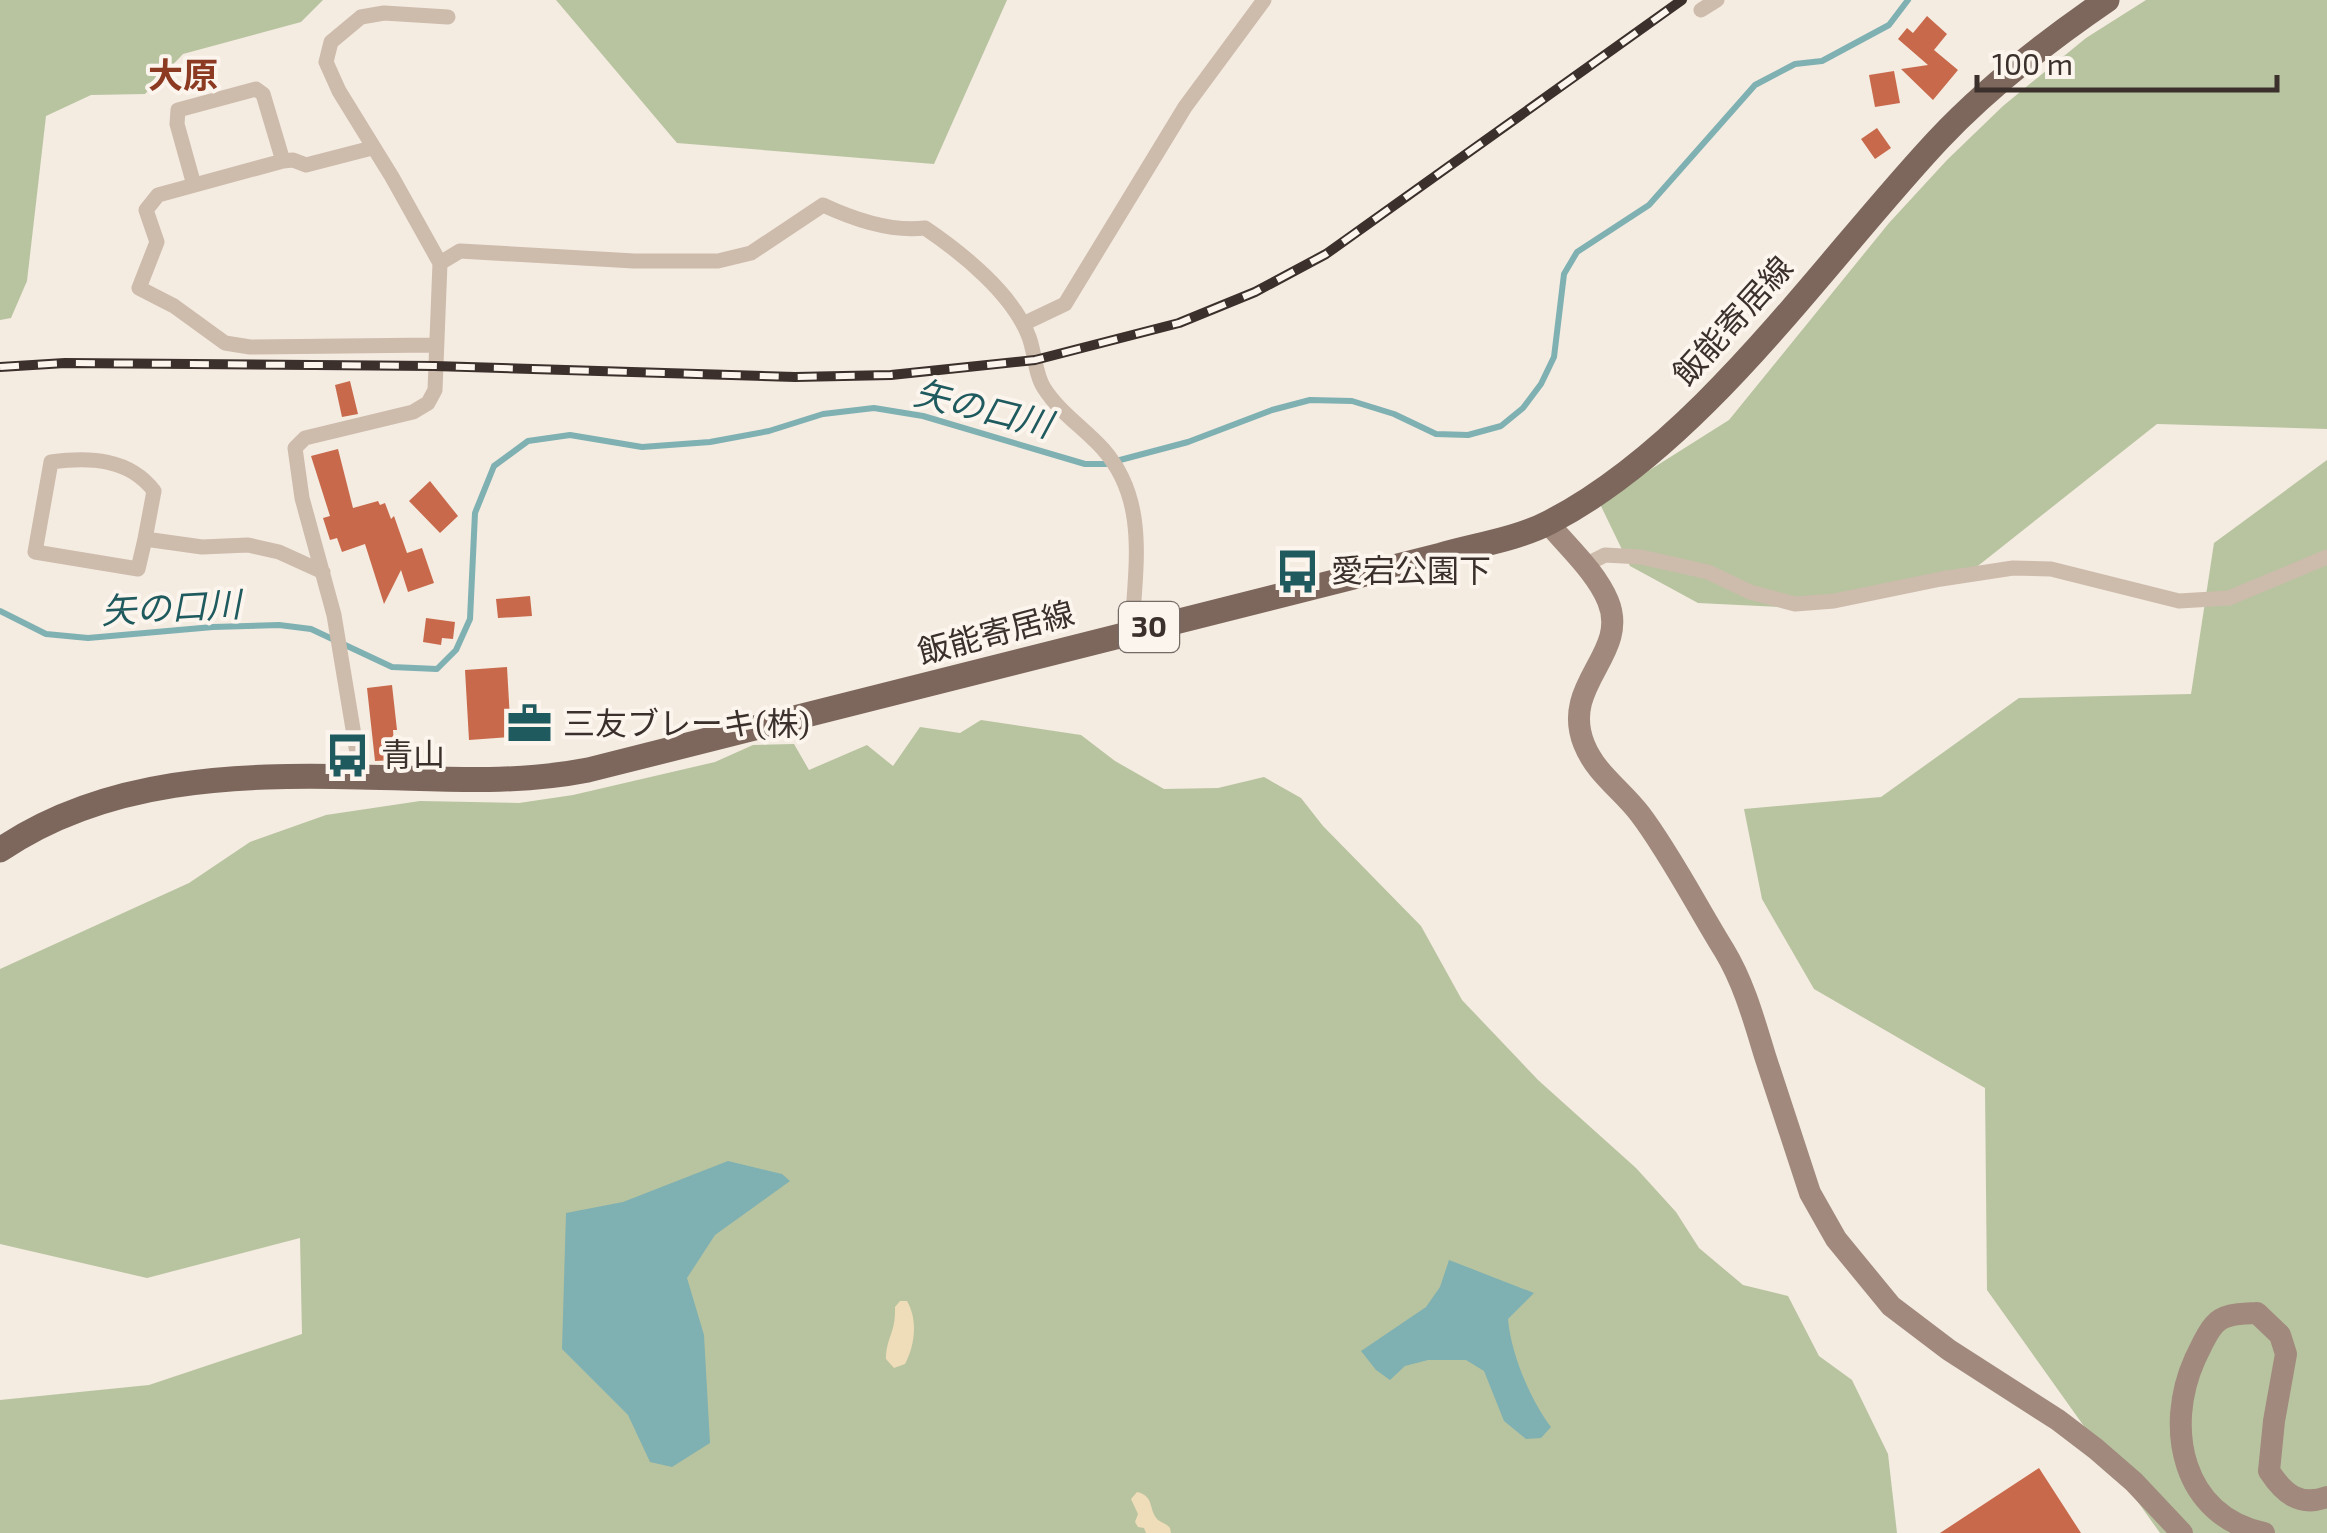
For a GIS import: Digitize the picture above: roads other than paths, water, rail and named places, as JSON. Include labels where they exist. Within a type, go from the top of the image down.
[{"type":"main road","name":"飯能寄居線","points":[[0,850],[80,810],[118,796],[198,780],[543,778],[771,726],[1548,523],[1609,483],[1708,400],[1940,138],[2080,8],[2107,0]]},
{"type":"street","points":[[1023,324],[1065,304],[1185,107],[1264,0]]},
{"type":"street","points":[[1701,10],[1717,0]]},
{"type":"street","points":[[361,777],[336,628],[302,498],[295,448],[306,438],[414,412],[428,403],[434,390],[440,263],[326,62],[331,42],[345,28],[373,15],[448,16]]},
{"type":"street","points":[[194,185],[177,124],[178,110],[256,89],[263,94],[282,161]]},
{"type":"street","points":[[372,148],[306,165],[282,161],[158,195],[146,210],[157,242],[139,288],[174,306],[225,343],[250,347],[434,344]]},
{"type":"street","points":[[440,263],[460,251],[634,261],[718,261],[751,253],[823,205],[908,230],[925,228],[967,257],[1023,324],[1044,388],[1106,453],[1121,475],[1137,525],[1132,631]]},
{"type":"street","points":[[87,457],[123,466],[144,478],[154,491],[145,539],[138,569],[34,552],[51,462],[87,457]]},
{"type":"street","points":[[1548,523],[1609,602],[1612,621],[1610,641],[1580,696],[1582,741],[1601,774],[1642,816],[1726,954],[1744,990],[1817,1211],[1890,1306],[2096,1449],[2182,1533]]},
{"type":"street","points":[[145,539],[202,547],[248,546],[279,552],[323,572]]},
{"type":"street","points":[[1584,566],[1605,556],[1641,556],[1708,572],[1750,592],[1795,604],[1834,602],[2013,568],[2052,568],[2179,601],[2229,598],[2327,557]]},
{"type":"street","points":[[2264,1533],[2244,1529],[2224,1518],[2205,1500],[2190,1474],[2182,1448],[2179,1418],[2186,1380],[2214,1324],[2231,1315],[2257,1313],[2280,1335],[2286,1354],[2270,1471],[2284,1491],[2297,1500],[2327,1496]]},
{"type":"water","points":[[728,1161],[782,1174],[790,1181],[715,1235],[687,1278],[704,1335],[710,1443],[672,1467],[650,1462],[628,1415],[562,1349],[566,1213],[623,1202]]},
{"type":"water","points":[[1449,1260],[1534,1293],[1508,1319],[1523,1376],[1551,1427],[1541,1438],[1526,1439],[1504,1421],[1484,1371],[1466,1360],[1428,1360],[1405,1366],[1390,1380],[1361,1351],[1426,1307],[1440,1287]]},
{"type":"waterway","name":"矢の口川","points":[[0,611],[46,634],[88,638],[213,627],[279,625],[311,629],[392,667],[437,669],[456,650],[470,619],[475,513],[494,466],[528,441],[570,435],[642,447],[710,442],[769,431],[823,414],[874,408],[923,416],[1085,464],[1105,464],[1188,442],[1310,400],[1352,401],[1394,414],[1436,434],[1468,435],[1501,426],[1523,408],[1554,357],[1564,274],[1577,252],[1649,205],[1755,85],[1795,64],[1822,61],[1889,25],[1908,0]]},
{"type":"railway","points":[[0,367],[65,363],[434,366],[795,377],[891,375],[1035,360],[1179,323],[1255,292],[1326,254],[1682,0]]},
{"type":"place","name":"愛宕公園下","points":[[1298,571]]},
{"type":"place","name":"三友ブレーキ(株)","points":[[530,724]]},
{"type":"place","name":"青山","points":[[348,755]]},
{"type":"district","name":"大原","points":[[183,76]]}]
